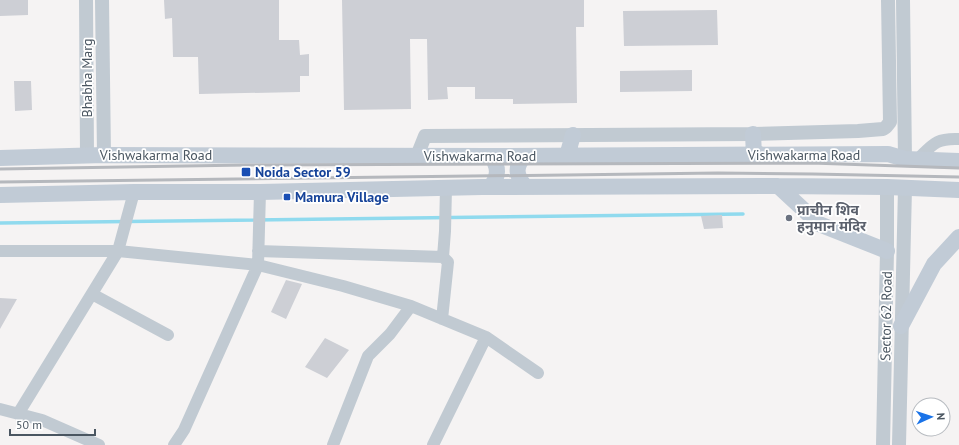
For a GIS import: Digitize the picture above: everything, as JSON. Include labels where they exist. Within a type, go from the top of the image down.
[{"type":"main road","points":[[753,134],[754,155]]},
{"type":"main road","points":[[567,156],[573,135]]},
{"type":"main road","name":"Vishwakarma Road","points":[[0,158],[87,155],[567,156],[888,154],[911,159],[959,161]]},
{"type":"main road","points":[[490,187],[495,181],[497,171],[494,160],[491,156]]},
{"type":"main road","points":[[525,156],[520,162],[518,172],[520,181],[526,187]]},
{"type":"main road","points":[[778,186],[819,224],[888,251]]},
{"type":"main road","points":[[0,195],[134,192],[260,192],[490,187],[778,186],[887,187],[959,190]]},
{"type":"main road","points":[[902,326],[934,264],[959,237]]},
{"type":"street","name":"Bhabha Marg","points":[[86,0],[87,155]]},
{"type":"street","name":"Bhabha Marg","points":[[102,0],[104,155]]},
{"type":"street","points":[[417,156],[425,136],[753,134],[858,131],[883,128],[890,122],[888,0]]},
{"type":"street","points":[[903,0],[911,159]]},
{"type":"street","points":[[87,107],[104,107]]},
{"type":"street","points":[[911,159],[934,143],[950,139],[959,139]]},
{"type":"street","name":"Sector 62 Road","points":[[883,445],[888,251],[887,187]]},
{"type":"street","points":[[442,319],[448,262],[443,256],[446,188]]},
{"type":"street","name":"Sector 62 Road","points":[[899,445],[905,188]]},
{"type":"street","points":[[18,414],[118,251],[134,192]]},
{"type":"street","points":[[174,445],[184,430],[258,265],[260,192]]},
{"type":"street","points":[[0,251],[118,251],[258,265],[343,286],[411,306],[486,337],[538,372]]},
{"type":"street","points":[[258,251],[443,256]]},
{"type":"street","points":[[92,294],[168,335]]},
{"type":"street","points":[[333,445],[368,356],[390,334],[411,306]]},
{"type":"street","points":[[433,445],[486,337]]},
{"type":"street","points":[[0,410],[42,420],[99,445]]},
{"type":"building","points":[[0,0],[28,0],[28,15],[0,16]]},
{"type":"building","points":[[164,0],[279,0],[279,40],[299,40],[300,55],[309,54],[309,76],[300,76],[300,92],[199,94],[198,57],[173,57],[172,18],[165,19]]},
{"type":"building","points":[[342,0],[584,0],[584,27],[576,27],[577,103],[513,104],[513,99],[475,99],[475,87],[447,87],[448,99],[428,100],[427,39],[410,39],[411,109],[344,110]]},
{"type":"building","points":[[717,10],[718,45],[624,46],[623,11]]},
{"type":"building","points":[[692,70],[692,91],[620,92],[620,71]]},
{"type":"building","points":[[14,81],[31,81],[32,110],[15,111]]},
{"type":"building","points":[[722,215],[723,228],[704,229],[701,216]]},
{"type":"building","points":[[286,280],[302,284],[286,319],[271,312]]},
{"type":"building","points":[[0,298],[17,299],[0,329]]},
{"type":"building","points":[[325,338],[349,350],[327,378],[305,367]]},
{"type":"waterway","points":[[0,223],[743,214]]},
{"type":"railway","points":[[0,169],[246,165],[811,163],[959,168]]},
{"type":"railway","points":[[0,182],[718,173],[959,177]]},
{"type":"place","name":"Noida Sector 59","points":[[246,172]]},
{"type":"place","name":"Mamura Village","points":[[287,197]]},
{"type":"place","name":"प्राचीन शिव हनुमान मंदिर","points":[[789,218]]}]
